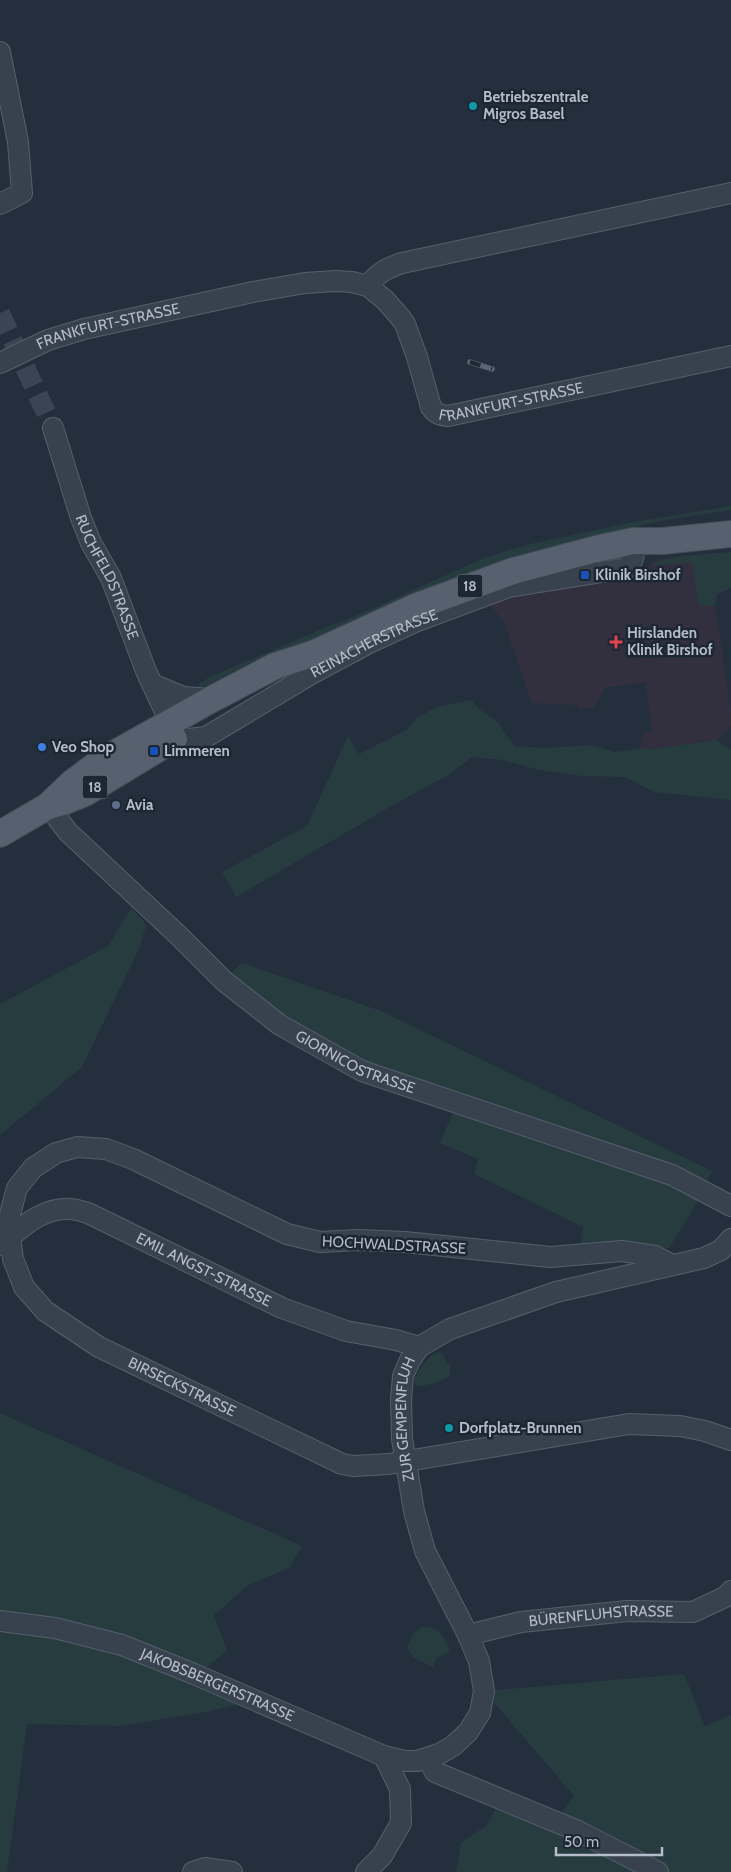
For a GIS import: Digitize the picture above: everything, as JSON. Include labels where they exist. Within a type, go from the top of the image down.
[{"type":"main road","name":"REINACHERSTRASSE","points":[[0,834],[48,806],[85,793],[174,730],[212,700],[275,666],[315,652],[469,586],[545,562],[633,541],[659,529],[731,519]]},
{"type":"main road","name":"REINACHERSTRASSE","points":[[633,541],[663,541],[731,534]]},
{"type":"main road","name":"REINACHERSTRASSE","points":[[174,730],[284,678],[315,652]]},
{"type":"street","points":[[0,52],[18,142],[22,193],[0,204]]},
{"type":"street","points":[[368,286],[375,276],[387,268],[731,193]]},
{"type":"street","name":"FRANKFURT-STRASSE","points":[[0,363],[48,340],[84,330],[253,292],[305,283],[335,281],[368,286],[385,300],[405,324],[432,407],[435,412],[441,415],[448,416],[731,356]]},
{"type":"street","name":"RUCHFELDSTRASSE","points":[[53,428],[81,518],[91,543],[111,578],[152,684],[174,730]]},
{"type":"street","name":"REINACHERSTRASSE","points":[[174,730],[189,739],[206,737],[369,642],[415,622],[510,587],[626,568],[633,562],[633,541]]},
{"type":"street","points":[[152,684],[183,696],[212,700]]},
{"type":"street","name":"GIORNICOSTRASSE","points":[[48,806],[68,832],[224,981],[280,1025],[362,1071],[672,1175],[731,1206]]},
{"type":"street","name":"HOCHWALDSTRASSE","points":[[5,1243],[17,1188],[33,1168],[56,1153],[77,1147],[106,1149],[133,1160],[287,1234],[320,1242],[358,1240],[405,1242],[550,1257],[622,1251],[655,1256],[672,1265]]},
{"type":"street","name":"EMIL ANGST-STRASSE","points":[[5,1243],[30,1222],[50,1211],[66,1208],[88,1213],[282,1308],[346,1331],[396,1340],[419,1347]]},
{"type":"street","name":"ZUR GEMPENFLUH","points":[[428,1758],[439,1754],[458,1742],[468,1732],[480,1713],[484,1690],[480,1661],[425,1551],[414,1511],[404,1462],[401,1400],[403,1376],[409,1362],[419,1347],[450,1329],[556,1292],[704,1258],[721,1250],[731,1239]]},
{"type":"street","name":"BIRSECKSTRASSE","points":[[5,1243],[24,1288],[45,1311],[99,1347],[342,1464],[366,1466],[404,1462],[629,1424],[680,1426],[705,1431],[731,1440]]},
{"type":"street","name":"BÜRENFLUHSTRASSE","points":[[468,1635],[521,1622],[627,1611],[693,1612],[725,1597],[731,1591]]},
{"type":"street","name":"JAKOBSBERGERSTRASSE","points":[[0,1621],[55,1628],[122,1646],[201,1677],[384,1756],[405,1761],[417,1761],[428,1758]]},
{"type":"street","points":[[366,1872],[382,1856],[401,1823],[400,1790],[384,1756]]},
{"type":"street","points":[[428,1758],[436,1772],[578,1831],[658,1872]]},
{"type":"street","points":[[192,1872],[205,1868],[232,1872]]},
{"type":"shaded area","name":"Hirslanden Klinik Birshof","points":[[694,554],[699,607],[715,605],[731,711],[731,726],[717,740],[640,749],[643,732],[652,731],[645,682],[605,688],[593,708],[579,709],[577,705],[532,703],[504,623],[490,604],[555,587],[614,578],[647,566],[656,560]]},
{"type":"green space","points":[[731,506],[731,510],[665,520],[617,531],[259,659],[200,688],[198,684],[210,677],[340,623],[484,558],[530,544],[639,521]]},
{"type":"green space","points":[[731,552],[731,588],[717,594],[715,605],[699,607],[692,562],[650,566],[656,562],[676,557]]},
{"type":"green space","points":[[472,700],[479,709],[498,723],[515,746],[546,748],[591,745],[615,752],[717,740],[731,750],[731,800],[654,792],[625,777],[582,776],[539,770],[503,760],[472,757],[450,774],[393,805],[236,897],[222,872],[307,826],[348,736],[359,754],[408,729],[416,718],[439,706]]},
{"type":"green space","points":[[131,908],[146,926],[138,951],[82,1067],[0,1135],[0,1004],[108,946]]},
{"type":"green space","points":[[242,963],[381,1011],[712,1171],[699,1200],[669,1248],[580,1250],[583,1227],[474,1174],[478,1159],[440,1143],[460,1096],[375,1065],[314,1035],[295,1023],[231,973]]},
{"type":"green space","points":[[439,1351],[444,1356],[446,1363],[450,1364],[450,1376],[439,1382],[417,1387],[414,1381],[421,1367]]},
{"type":"green space","points":[[0,1413],[302,1546],[290,1567],[247,1586],[214,1615],[227,1651],[206,1668],[236,1705],[206,1712],[120,1726],[27,1724],[7,1872],[0,1872]]},
{"type":"green space","points":[[422,1627],[428,1627],[441,1634],[450,1652],[436,1658],[433,1667],[414,1658],[407,1648],[413,1634]]},
{"type":"green space","points":[[684,1674],[705,1726],[731,1715],[731,1872],[663,1872],[558,1817],[574,1796],[484,1691]]},
{"type":"green space","points":[[498,1804],[647,1872],[456,1872],[461,1843],[487,1825]]},
{"type":"tunnel","points":[[0,313],[53,428]]},
{"type":"railway","points":[[470,362],[492,369]]},
{"type":"place","name":"Betriebszentrale Migros Basel","points":[[473,106]]},
{"type":"place","name":"Klinik Birshof","points":[[585,575]]},
{"type":"place","name":"Hirslanden Klinik Birshof","points":[[616,642]]},
{"type":"place","name":"Veo Shop","points":[[42,747]]},
{"type":"place","name":"Limmeren","points":[[154,751]]},
{"type":"place","name":"Avia","points":[[116,805]]},
{"type":"place","name":"Dorfplatz-Brunnen","points":[[449,1428]]}]
